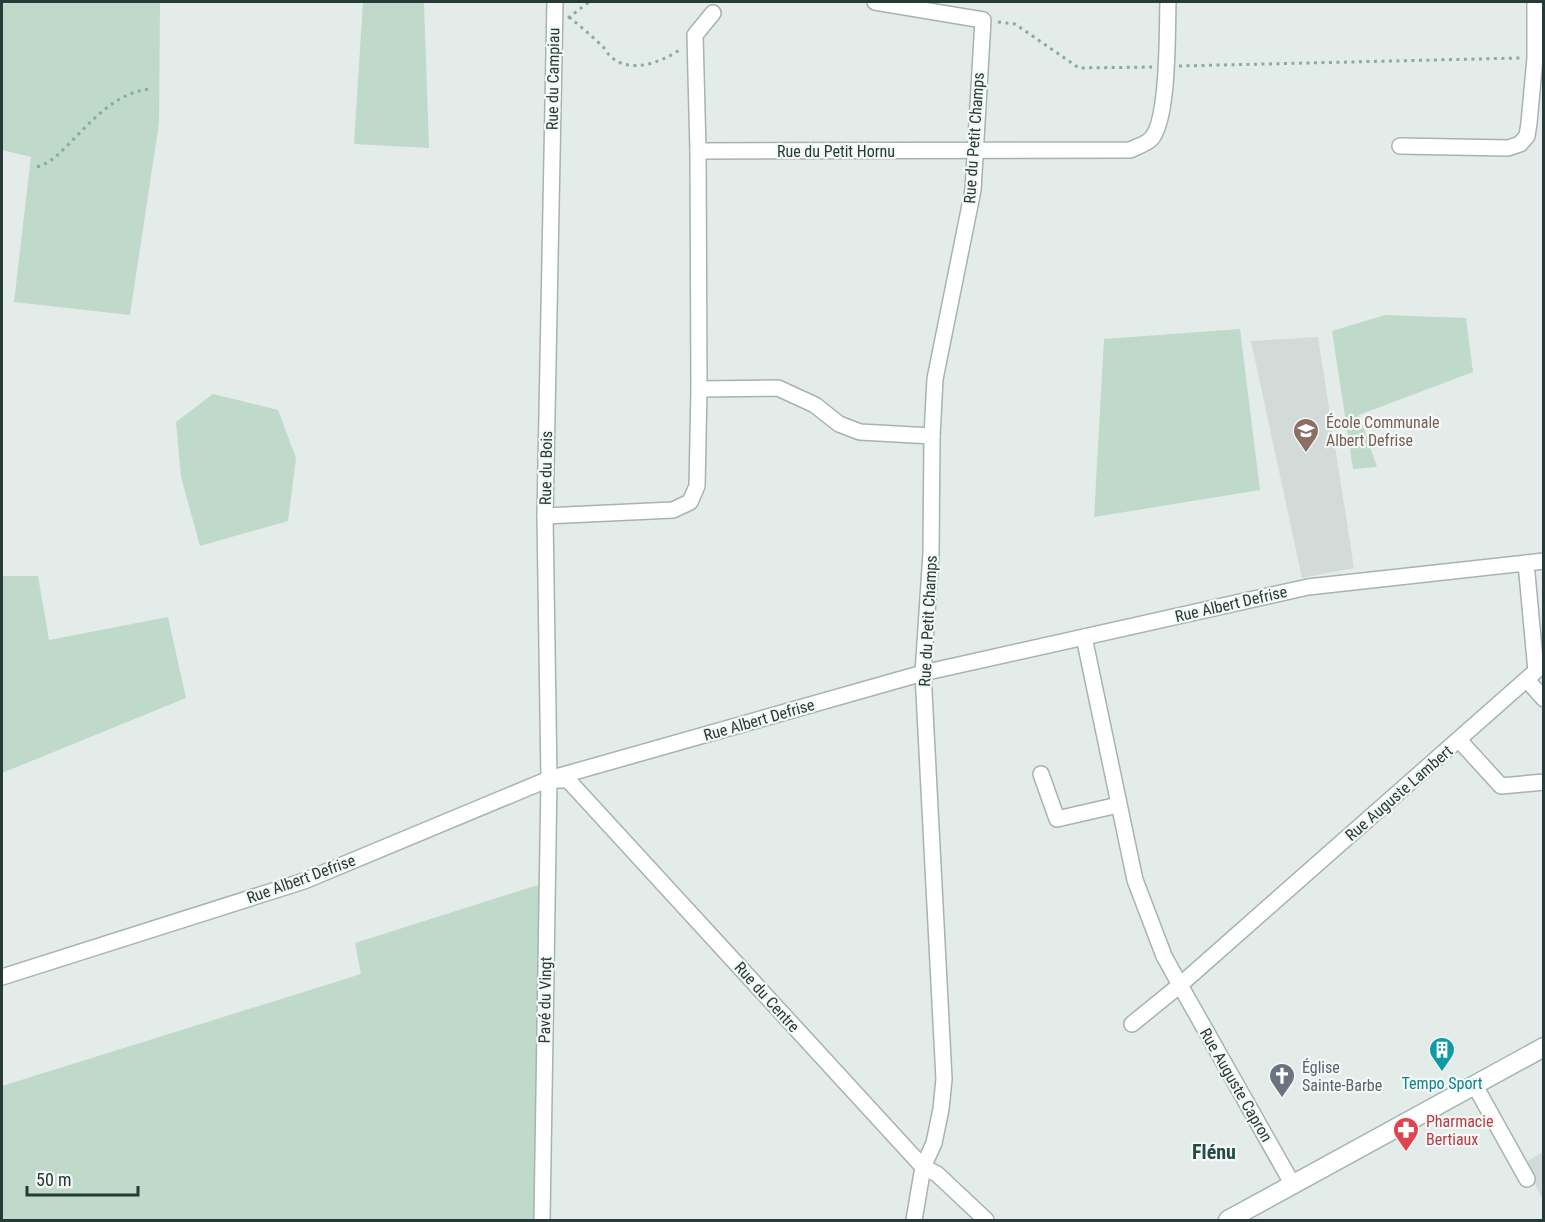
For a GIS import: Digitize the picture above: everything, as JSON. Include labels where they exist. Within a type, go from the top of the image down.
[{"type":"street","name":"Rue du Campiau","points":[[552,157],[555,2]]},
{"type":"street","points":[[875,2],[983,20]]},
{"type":"street","name":"Rue du Petit Hornu","points":[[698,151],[1130,150],[1150,140],[1160,120],[1168,2]]},
{"type":"street","points":[[1400,146],[1508,148],[1520,144],[1527,136],[1538,50],[1535,2]]},
{"type":"street","points":[[545,516],[673,510],[690,502],[697,486],[698,151],[695,35],[713,13]]},
{"type":"street","name":"Rue du Petit Champs","points":[[914,1221],[923,1167],[934,1143],[944,1079],[923,673],[931,554],[932,436],[936,379],[974,190],[974,151],[983,20]]},
{"type":"street","name":"Rue du Bois","points":[[549,780],[545,516],[552,157]]},
{"type":"street","points":[[699,389],[778,388],[815,405],[839,424],[860,432],[932,436]]},
{"type":"street","name":"Rue Albert Defrise","points":[[2,977],[304,881],[549,780],[923,673],[1308,587],[1544,561]]},
{"type":"street","points":[[1526,563],[1536,671],[1527,680],[1544,699]]},
{"type":"street","name":"Rue Auguste Capron","points":[[1084,637],[1135,880],[1164,956],[1293,1185]]},
{"type":"street","name":"Rue Auguste Lambert","points":[[1180,985],[1527,680]]},
{"type":"street","points":[[1459,740],[1501,786],[1544,782]]},
{"type":"street","points":[[1041,774],[1057,819],[1118,805]]},
{"type":"street","name":"Rue du Centre","points":[[549,780],[568,780],[923,1167],[937,1174],[986,1221]]},
{"type":"street","name":"Pavé du Vingt","points":[[542,1221],[549,780]]},
{"type":"street","points":[[1132,1024],[1180,985]]},
{"type":"street","points":[[1228,1221],[1474,1084],[1542,1052]]},
{"type":"street","points":[[1474,1084],[1527,1179]]},
{"type":"path","points":[[569,17],[604,47],[611,57],[634,65],[648,65],[661,60],[681,48],[695,35]]},
{"type":"path","points":[[983,20],[1015,24],[1079,69],[1538,50]]},
{"type":"path","points":[[38,167],[57,156],[109,105],[130,93],[150,89]]},
{"type":"shaded area","name":"École Communale Albert Defrise","points":[[1318,337],[1354,568],[1302,578],[1251,341]]},
{"type":"shaded area","points":[[1543,1152],[1543,1200],[1524,1163]]},
{"type":"green space","points":[[2,2],[160,2],[159,123],[130,315],[14,302],[31,157],[2,150]]},
{"type":"green space","points":[[363,2],[424,2],[429,148],[354,144]]},
{"type":"green space","points":[[1385,315],[1466,318],[1473,372],[1359,415],[1377,467],[1353,469],[1332,331]]},
{"type":"green space","points":[[1240,329],[1260,490],[1094,517],[1104,339]]},
{"type":"green space","points":[[213,394],[278,410],[296,458],[288,521],[200,546],[181,477],[176,422]]},
{"type":"green space","points":[[2,576],[38,576],[49,640],[168,617],[186,698],[2,773]]},
{"type":"green space","points":[[547,882],[542,1220],[2,1220],[2,1086],[361,974],[355,943]]},
{"type":"place","name":"École Communale Albert Defrise","points":[[1306,454]]},
{"type":"place","name":"Tempo Sport","points":[[1442,1073]]},
{"type":"place","name":"Église Sainte-Barbe","points":[[1282,1099]]},
{"type":"place","name":"Pharmacie Bertiaux","points":[[1406,1153]]},
{"type":"district","name":"Flénu","points":[[1214,1152]]}]
